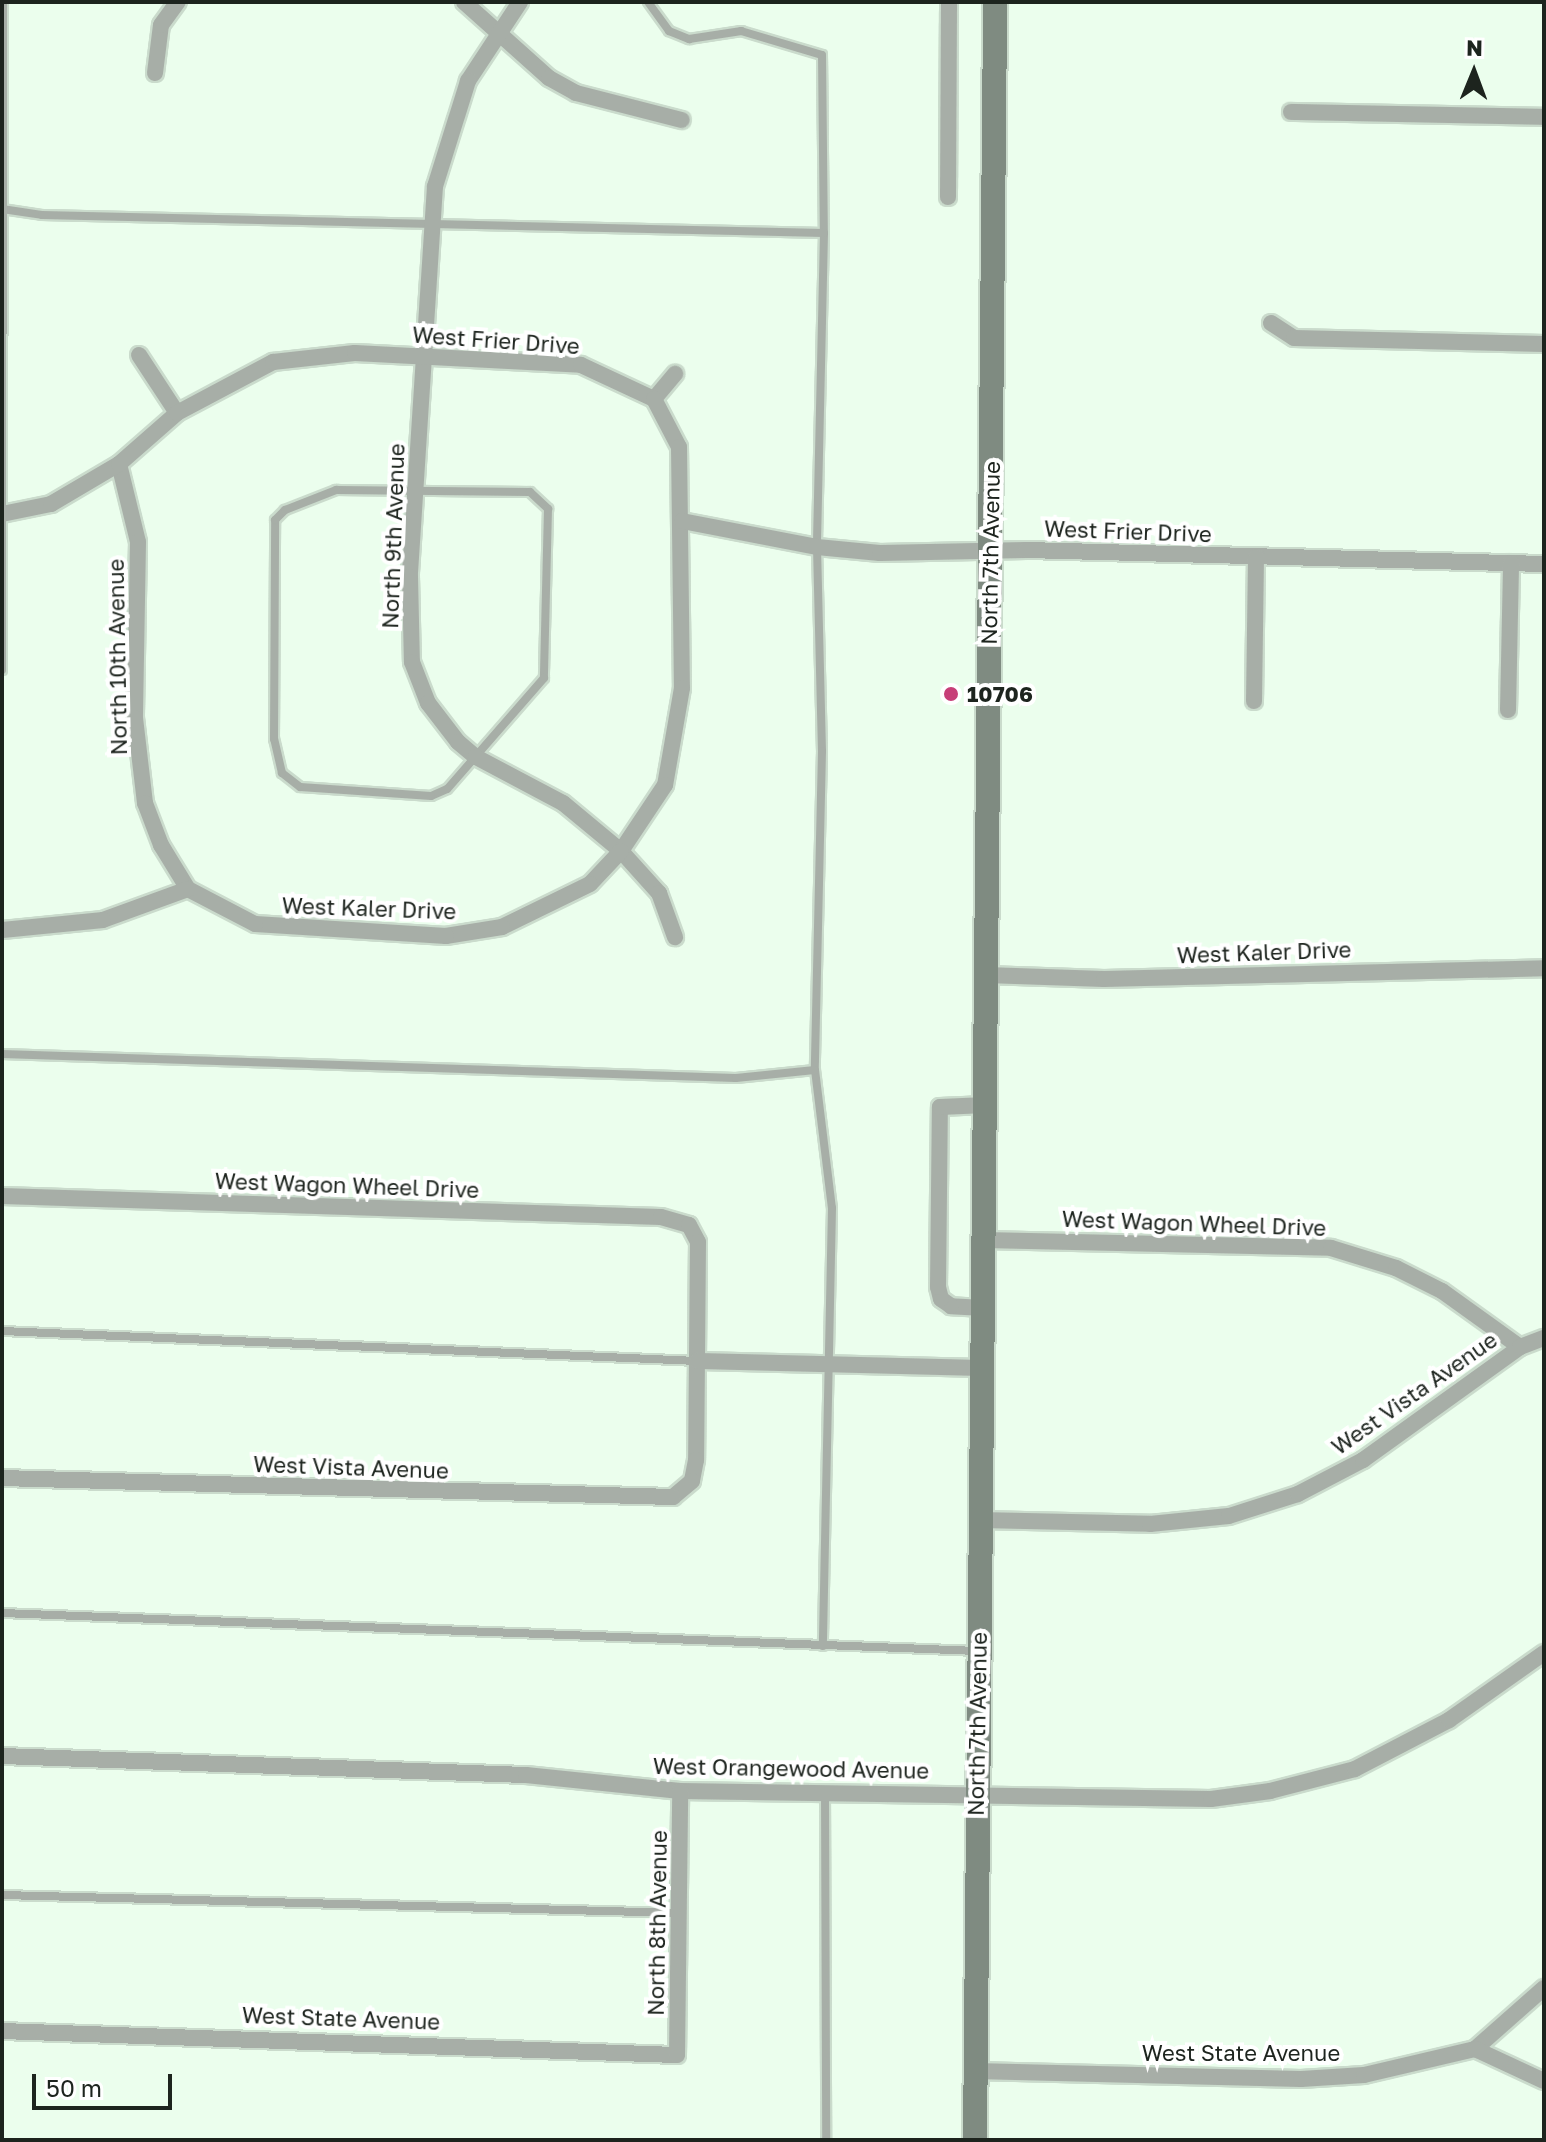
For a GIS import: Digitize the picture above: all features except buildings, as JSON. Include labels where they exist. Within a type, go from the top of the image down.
[{"type":"main road","name":"North 7th Avenue","points":[[975,2140],[995,2]]},
{"type":"street","points":[[155,73],[161,25],[178,2]]},
{"type":"street","points":[[464,2],[549,78],[576,93],[682,120]]},
{"type":"street","name":"North 9th Avenue","points":[[520,2],[468,81],[453,118],[435,186],[415,491],[412,662],[439,720],[476,757],[563,803],[621,851],[659,893],[675,937]]},
{"type":"street","points":[[948,197],[949,2]]},
{"type":"street","points":[[1291,112],[1544,117]]},
{"type":"street","points":[[1271,323],[1294,338],[1544,344]]},
{"type":"street","name":"West Frier Drive","points":[[2,514],[51,504],[119,464],[177,413],[273,362],[355,353],[581,365],[654,399]]},
{"type":"street","points":[[139,355],[177,413]]},
{"type":"street","points":[[675,374],[654,399],[679,447],[682,521]]},
{"type":"street","name":"North 10th Avenue","points":[[119,464],[138,542],[135,718],[145,803],[161,845],[188,889]]},
{"type":"street","name":"West Frier Drive","points":[[682,521],[817,547],[880,553],[990,551],[1544,564]]},
{"type":"street","name":"West Kaler Drive","points":[[188,889],[255,924],[446,936],[502,927],[566,900],[590,884],[621,851],[665,785],[682,688],[682,521]]},
{"type":"street","points":[[1254,701],[1256,557]]},
{"type":"street","points":[[1508,710],[1511,563]]},
{"type":"street","points":[[2,930],[103,920],[188,889]]},
{"type":"street","name":"West Kaler Drive","points":[[986,975],[1104,979],[1544,968]]},
{"type":"street","points":[[984,1308],[951,1306],[941,1299],[938,1287],[940,1107],[986,1105]]},
{"type":"street","name":"West Wagon Wheel Drive","points":[[2,1196],[661,1217],[689,1225],[698,1242],[697,1361]]},
{"type":"street","name":"West Wagon Wheel Drive","points":[[984,1240],[1331,1248],[1396,1268],[1442,1291],[1520,1347]]},
{"type":"street","name":"West Vista Avenue","points":[[980,1520],[1150,1524],[1242,1512],[1298,1494],[1363,1460],[1520,1347],[1544,1338]]},
{"type":"street","points":[[697,1361],[983,1368]]},
{"type":"street","name":"West Vista Avenue","points":[[2,1478],[663,1500],[681,1494],[692,1481],[697,1361]]},
{"type":"street","name":"West Orangewood Avenue","points":[[2,1756],[526,1775],[680,1791],[1211,1799],[1270,1791],[1355,1769],[1449,1720],[1544,1653]]},
{"type":"street","name":"North 8th Avenue","points":[[677,2055],[680,1791]]},
{"type":"street","points":[[1544,1988],[1475,2049],[1544,2081]]},
{"type":"street","name":"West State Avenue","points":[[2,2031],[282,2037],[677,2055]]},
{"type":"street","name":"West State Avenue","points":[[975,2071],[1301,2079],[1364,2075],[1475,2049]]},
{"type":"lane","points":[[2,670],[3,2]]},
{"type":"lane","points":[[648,2],[669,31],[689,39],[741,31],[822,55],[824,233],[817,547],[822,751],[815,1070],[832,1208],[823,1646]]},
{"type":"lane","points":[[2,209],[42,215],[824,233]]},
{"type":"lane","points":[[415,491],[530,492],[548,509],[544,678],[447,789],[431,796],[300,787],[282,773],[274,739],[275,520],[322,493],[415,491]]},
{"type":"lane","points":[[2,1054],[736,1078],[815,1070]]},
{"type":"lane","points":[[2,1331],[697,1361]]},
{"type":"lane","points":[[2,1613],[978,1651]]},
{"type":"lane","points":[[825,1792],[826,2140]]},
{"type":"lane","points":[[2,1895],[681,1913]]},
{"type":"place","name":"10706","points":[[951,694]]}]
